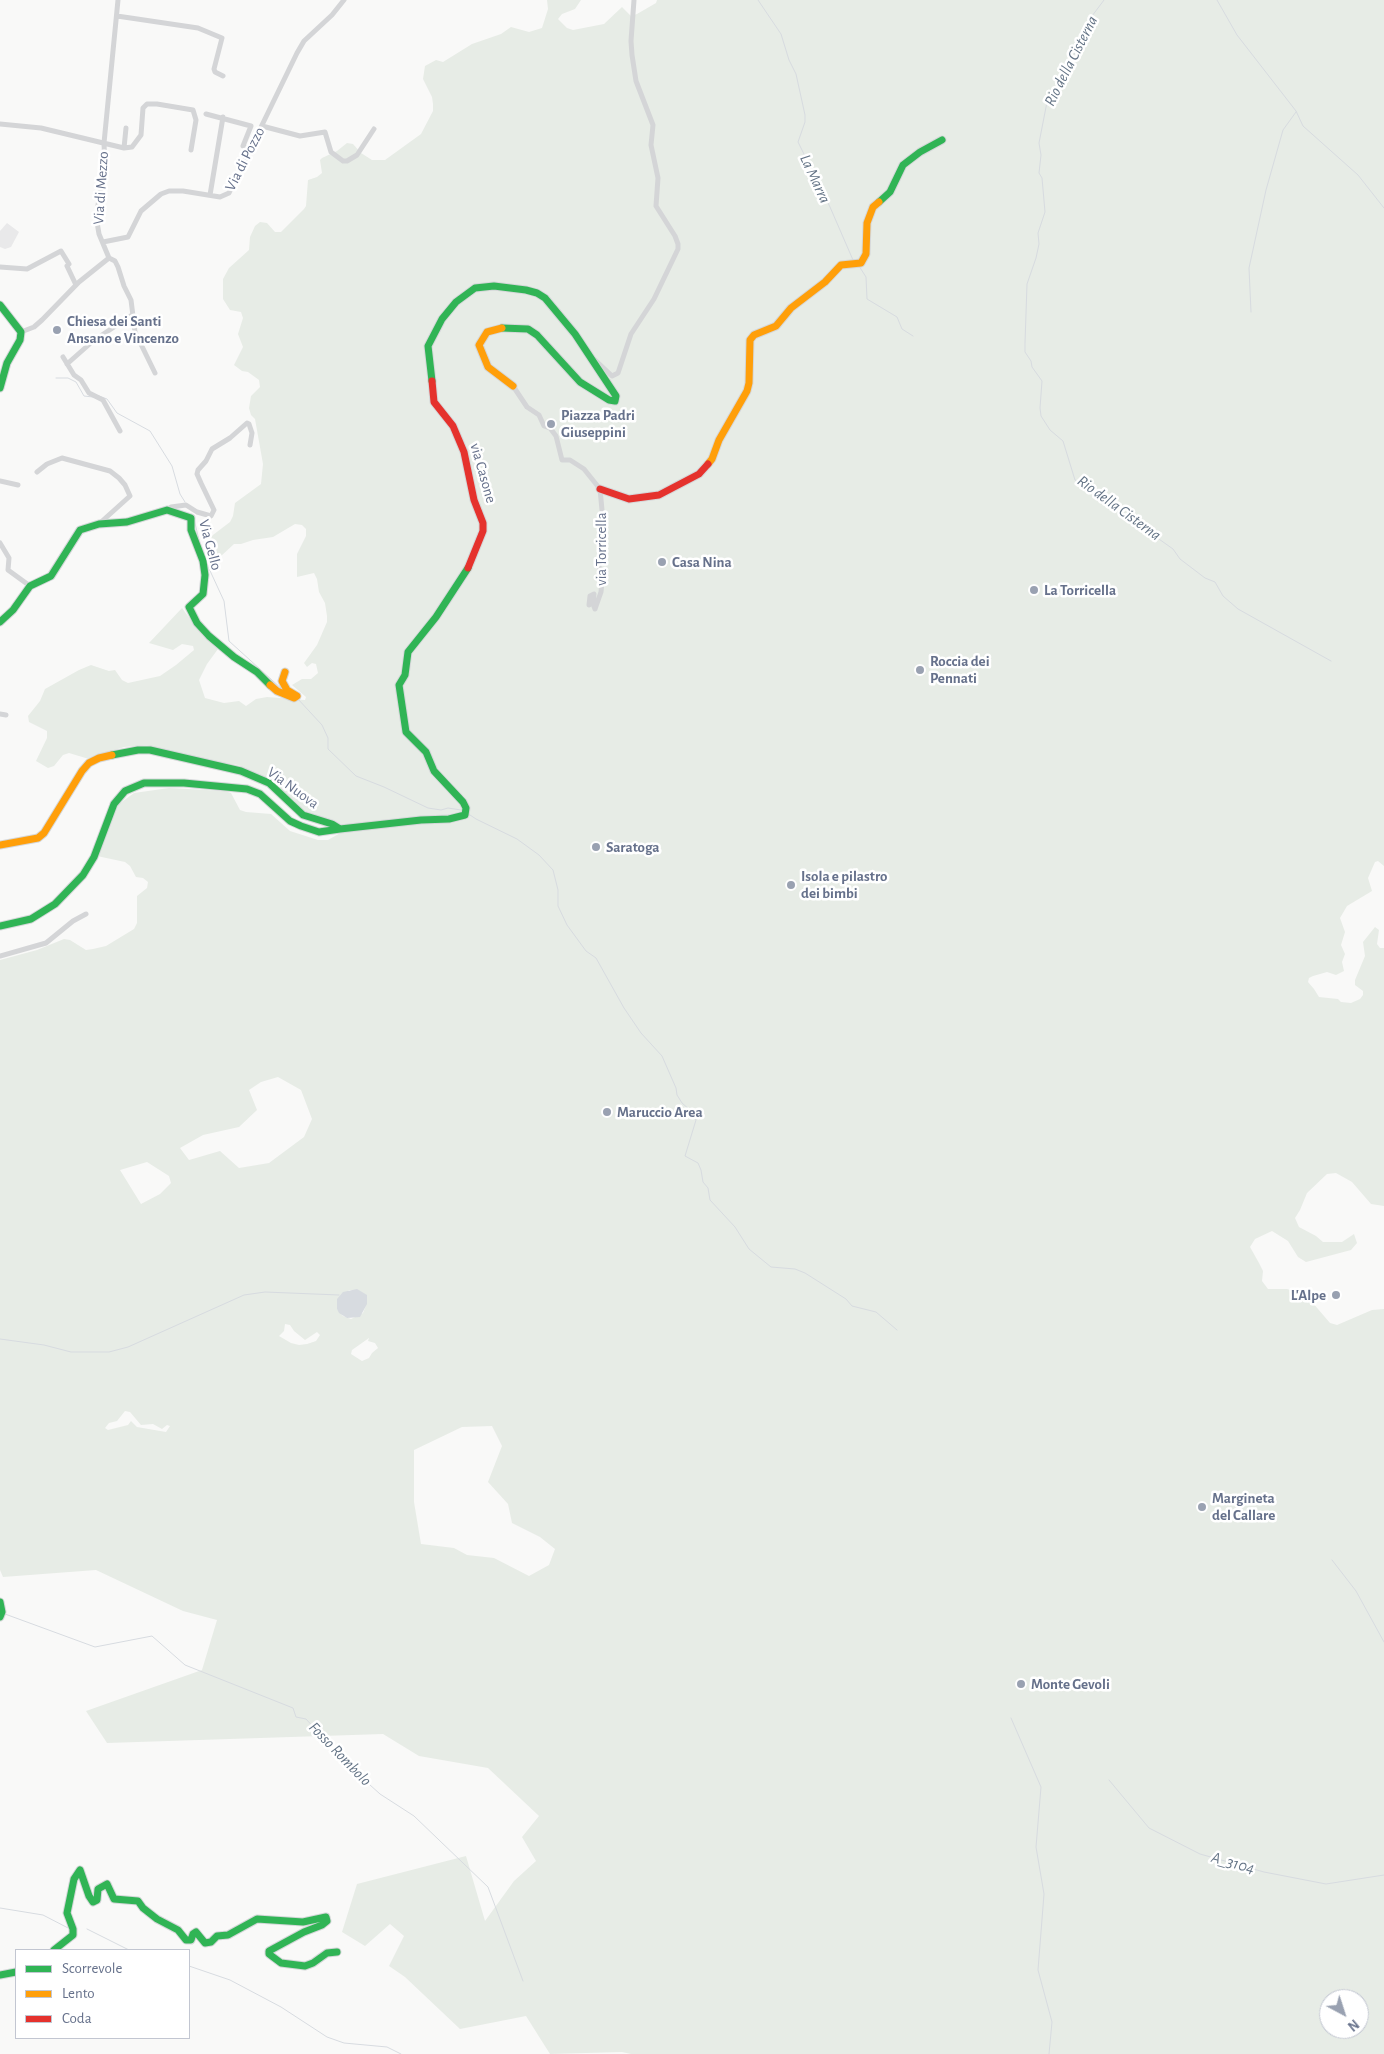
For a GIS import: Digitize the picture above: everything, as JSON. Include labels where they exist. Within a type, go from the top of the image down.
[{"type":"street","name":"Via di Mezzo","points":[[118,0],[104,143],[105,168],[98,205],[97,222],[99,234],[109,258],[115,261],[131,300],[135,332],[155,373]]},
{"type":"street","name":"Via di Pozzo","points":[[103,242],[128,236],[141,212],[161,194],[169,191],[183,190],[224,196],[232,191],[249,149],[262,126],[289,67],[304,41],[332,15],[344,0]]},
{"type":"street","points":[[590,355],[612,376],[618,373],[631,334],[654,299],[678,248],[675,236],[656,206],[658,178],[650,145],[653,125],[636,81],[632,55],[631,41],[634,0]]},
{"type":"street","points":[[117,16],[198,28],[222,38],[214,69],[215,72],[223,76]]},
{"type":"street","points":[[0,124],[41,128],[124,148],[132,147],[141,135],[143,108],[147,104],[193,110],[196,120],[191,150]]},
{"type":"street","points":[[206,114],[251,126],[243,146],[249,149]]},
{"type":"street","points":[[210,195],[223,118]]},
{"type":"street","points":[[262,126],[300,136],[325,132],[331,152],[343,161],[347,161],[357,155],[374,129]]},
{"type":"street","points":[[124,148],[126,128]]},
{"type":"street","points":[[600,488],[629,499],[636,499],[659,495],[700,474],[712,459],[719,440],[747,392],[750,340],[754,335],[776,326],[791,308],[826,282],[841,265],[861,262],[866,254],[867,223],[873,207],[890,192],[903,165],[920,152],[942,140]]},
{"type":"street","points":[[0,267],[27,269],[61,251],[76,285]]},
{"type":"street","points":[[21,332],[34,327],[76,285],[109,258]]},
{"type":"street","name":"via Casone","points":[[340,829],[449,819],[466,811],[434,771],[426,752],[406,732],[398,691],[405,675],[408,652],[436,617],[466,572],[483,531],[483,524],[474,500],[464,452],[453,426],[434,402],[428,346],[442,319],[456,302],[474,288],[494,286],[526,290],[537,293],[545,298],[590,355],[616,396],[615,401],[609,400],[580,382],[537,335],[528,329],[497,328],[487,332],[480,345],[488,367],[513,386],[527,407],[539,415],[544,426],[550,428],[556,436],[562,460],[570,460],[584,469],[600,488]]},
{"type":"street","points":[[0,305],[21,332],[20,340],[7,363],[0,388]]},
{"type":"street","points":[[67,364],[93,341],[132,315]]},
{"type":"street","points":[[62,357],[74,375],[81,380],[86,390],[104,400],[120,432]]},
{"type":"street","points":[[0,622],[13,610],[30,586],[51,576],[80,530],[99,524],[127,522],[171,507],[185,505],[197,512],[211,516],[214,510],[197,474],[198,470],[206,461],[212,448],[230,438],[247,423],[252,433],[250,445]]},
{"type":"street","points":[[37,472],[47,464],[62,458],[110,471],[119,478],[130,496],[99,524]]},
{"type":"street","points":[[0,480],[18,485]]},
{"type":"street","name":"via Torricella","points":[[588,605],[590,596],[594,594],[593,604],[596,609],[601,592],[602,582],[599,567],[604,531],[600,488]]},
{"type":"street","name":"Via Gello","points":[[166,510],[183,514],[190,518],[191,530],[202,561],[205,575],[203,594],[189,607],[197,623],[208,636],[234,657],[257,672],[277,691],[295,697],[296,694],[284,686],[282,681],[284,672]]},
{"type":"street","points":[[0,543],[9,558],[8,570],[30,586]]},
{"type":"street","name":"Via Nuova","points":[[0,845],[38,838],[44,833],[82,771],[90,763],[99,758],[138,750],[150,750],[196,762],[241,770],[269,784],[303,815],[318,822],[332,824],[340,829]]},
{"type":"street","name":"Via Nuova","points":[[0,926],[31,919],[56,904],[83,875],[94,857],[114,804],[125,791],[144,783],[184,783],[247,789],[260,794],[290,821],[301,826],[319,832],[340,829]]},
{"type":"street","points":[[0,956],[46,943],[73,921],[86,914]]},
{"type":"street","points":[[0,1602],[2,1612],[0,1617]]},
{"type":"street","points":[[55,1949],[73,1935],[73,1929],[67,1913],[74,1880],[77,1872],[80,1870],[88,1896],[93,1902],[97,1900],[98,1889],[107,1884],[114,1899],[138,1901],[143,1908],[157,1919],[178,1930],[186,1940],[191,1940],[196,1932],[205,1942],[211,1942],[217,1936],[228,1934],[257,1919],[303,1922],[326,1917],[327,1921],[322,1925],[304,1932],[269,1951],[269,1954],[281,1963],[305,1966],[327,1953],[337,1952]]},
{"type":"street","points":[[0,1975],[15,1972]]},
{"type":"shaded area","points":[[547,0],[581,0],[575,9],[562,14],[558,19],[567,28],[573,30],[604,24],[622,7],[631,16],[637,14],[656,3],[657,0],[1384,0],[1384,866],[1378,861],[1375,862],[1368,878],[1372,891],[1347,906],[1340,918],[1345,932],[1341,945],[1345,954],[1342,962],[1344,971],[1336,975],[1327,972],[1313,976],[1309,978],[1308,982],[1319,997],[1338,999],[1341,1002],[1351,1003],[1360,999],[1363,991],[1355,985],[1355,980],[1365,956],[1363,942],[1375,927],[1379,930],[1377,944],[1380,948],[1384,948],[1384,1206],[1371,1204],[1352,1182],[1336,1173],[1327,1174],[1307,1193],[1295,1218],[1299,1227],[1323,1242],[1342,1242],[1354,1234],[1357,1243],[1351,1250],[1306,1262],[1298,1257],[1288,1241],[1272,1231],[1255,1239],[1250,1247],[1263,1271],[1262,1281],[1268,1289],[1287,1289],[1306,1295],[1330,1323],[1337,1325],[1372,1310],[1384,1309],[1384,2054],[631,2054],[622,2052],[550,2054],[526,2016],[460,2029],[405,1977],[389,1966],[404,1936],[390,1924],[365,1946],[342,1932],[357,1884],[466,1856],[485,1921],[514,1881],[536,1861],[522,1837],[539,1816],[488,1768],[419,1756],[383,1734],[107,1743],[86,1711],[202,1670],[217,1620],[183,1611],[96,1570],[3,1577],[0,1570],[0,960],[37,950],[64,939],[70,940],[86,950],[106,946],[134,929],[137,923],[137,896],[147,888],[148,882],[143,878],[136,877],[130,866],[125,862],[97,856],[110,820],[119,804],[134,793],[169,788],[225,791],[231,793],[240,810],[271,814],[290,831],[318,840],[328,840],[342,832],[340,825],[315,817],[301,809],[272,782],[238,765],[203,760],[147,745],[124,747],[89,759],[69,753],[63,755],[54,766],[48,768],[36,761],[47,738],[47,731],[29,722],[28,716],[40,701],[45,689],[91,665],[109,671],[115,670],[122,680],[128,683],[160,676],[176,665],[194,650],[193,646],[182,644],[173,650],[149,643],[182,608],[202,635],[218,649],[207,664],[199,680],[205,698],[224,703],[239,701],[246,706],[256,699],[267,697],[305,700],[306,697],[292,685],[302,679],[311,679],[318,673],[316,664],[312,663],[307,667],[304,663],[317,645],[327,622],[325,603],[319,592],[314,573],[297,577],[297,554],[306,536],[306,529],[302,525],[295,524],[273,537],[234,544],[214,560],[208,556],[205,543],[230,522],[235,503],[261,484],[263,464],[255,419],[251,415],[249,408],[251,396],[260,387],[259,380],[234,365],[243,347],[238,334],[243,318],[241,312],[230,310],[223,299],[223,279],[229,268],[249,250],[250,237],[255,226],[260,222],[267,223],[275,232],[281,232],[304,209],[306,206],[308,180],[322,173],[320,160],[322,158],[337,151],[347,143],[353,144],[361,153],[372,160],[385,160],[421,134],[433,111],[432,97],[423,79],[425,66],[436,60],[443,62],[472,44],[501,34],[511,27],[529,32],[542,28],[548,9]],"holes":[[[278,1077],[301,1090],[312,1119],[304,1137],[269,1163],[239,1168],[220,1151],[189,1160],[180,1148],[203,1135],[239,1127],[257,1110],[249,1090],[261,1082]],[[147,1162],[169,1176],[171,1183],[160,1194],[141,1204],[120,1170]],[[349,1290],[354,1290],[366,1305],[363,1313],[351,1319],[343,1316],[337,1309]],[[285,1324],[290,1325],[305,1340],[317,1332],[320,1335],[316,1341],[299,1345],[279,1336],[284,1331]],[[369,1338],[368,1341],[375,1343],[378,1348],[369,1358],[362,1361],[351,1354],[352,1350]],[[125,1411],[130,1412],[141,1425],[153,1424],[162,1429],[167,1425],[170,1426],[166,1432],[137,1427],[131,1421],[128,1425],[108,1430],[105,1428],[109,1423],[117,1421]],[[492,1426],[502,1446],[488,1482],[508,1504],[512,1523],[540,1537],[555,1549],[549,1565],[529,1576],[494,1558],[467,1555],[454,1548],[421,1544],[414,1502],[414,1450],[462,1427]]]},
{"type":"shaded area","points":[[7,223],[19,232],[11,247],[5,249],[0,247],[0,231]]},
{"type":"shaded area","points":[[357,1289],[367,1295],[367,1304],[360,1317],[347,1318],[339,1313],[337,1299],[343,1292]]},
{"type":"waterway","name":"La Marra","points":[[758,0],[781,34],[789,60],[796,74],[805,115],[805,122],[798,142],[830,207],[853,260]]},
{"type":"waterway","name":"Rio della Cisterna","points":[[1104,0],[1092,16],[1083,40],[1059,79],[1058,89],[1047,102],[1039,143],[1041,155],[1039,173],[1042,178],[1045,212],[1038,233],[1039,244],[1036,258],[1027,284],[1025,352],[1031,361],[1032,367],[1042,381],[1041,416],[1050,430],[1063,441],[1075,480],[1098,491],[1128,510],[1149,532],[1173,549],[1180,559],[1205,578],[1215,582],[1223,596],[1238,609],[1331,661]]},
{"type":"waterway","points":[[1217,0],[1237,35],[1296,111],[1303,126],[1358,175],[1384,208]]},
{"type":"waterway","points":[[1251,312],[1249,268],[1266,190],[1283,130],[1296,112]]},
{"type":"waterway","name":"La Marra","points":[[859,266],[866,277],[867,299],[897,317],[902,329],[913,336]]},
{"type":"waterway","points":[[56,378],[68,378],[76,382],[84,396],[93,397]]},
{"type":"waterway","points":[[99,396],[107,399],[117,413],[150,431],[172,466],[180,494],[185,502]]},
{"type":"waterway","points":[[194,519],[200,544]]},
{"type":"waterway","points":[[206,562],[224,601],[229,641],[283,690]]},
{"type":"waterway","points":[[297,698],[322,725],[328,738],[328,749],[356,776],[428,808],[461,810]]},
{"type":"waterway","points":[[467,813],[517,839],[539,855],[553,870],[558,890],[558,906],[567,925],[586,951],[596,958],[624,1008],[641,1033],[662,1056],[676,1088],[677,1095],[696,1120],[685,1156],[698,1163],[703,1182],[708,1188],[710,1200],[735,1227],[749,1249],[771,1267],[795,1269],[805,1273],[846,1299],[852,1306],[876,1312],[897,1330]]},
{"type":"waterway","points":[[0,1339],[44,1345],[71,1352],[109,1352],[128,1347],[244,1295],[265,1292],[339,1295]]},
{"type":"waterway","points":[[1332,1560],[1356,1591],[1384,1642]]},
{"type":"waterway","name":"Fosso Rombolo","points":[[5,1614],[95,1647],[152,1636],[185,1665],[293,1708],[296,1717],[306,1719],[349,1766],[380,1794],[414,1816],[488,1887],[523,1981]]},
{"type":"waterway","points":[[1011,1718],[1041,1787],[1036,1847],[1044,1894],[1038,1970],[1052,2022],[1049,2054]]},
{"type":"waterway","name":"A_3104","points":[[1109,1780],[1149,1828],[1200,1854],[1264,1872],[1326,1884],[1384,1875]]},
{"type":"waterway","points":[[0,1908],[43,1915],[70,1929]]},
{"type":"waterway","points":[[87,1929],[127,1949]]},
{"type":"waterway","points":[[190,1966],[230,1980],[281,2007],[327,2037],[344,2043],[387,2047],[401,2054]]},
{"type":"traffic: fast","points":[[879,202],[890,192],[903,165],[920,152],[942,140]]},
{"type":"traffic: fast","points":[[432,381],[428,346],[442,319],[456,302],[475,288],[494,286],[526,290],[537,293],[545,298],[575,334],[616,396],[615,401],[609,400],[580,382],[537,335],[528,329],[502,328]]},
{"type":"traffic: fast","points":[[0,305],[21,332],[20,340],[7,363],[0,388]]},
{"type":"traffic: fast","points":[[0,622],[13,610],[30,586],[51,576],[80,530],[99,524],[127,522],[167,510],[191,518],[191,530],[203,561],[205,575],[203,594],[189,607],[197,623],[209,636],[234,657],[257,672],[270,685]]},
{"type":"traffic: fast","points":[[340,829],[421,820],[449,819],[465,815],[466,808],[463,802],[434,771],[426,752],[406,732],[399,685],[405,675],[408,652],[436,617],[468,568]]},
{"type":"traffic: fast","points":[[0,926],[31,919],[55,904],[83,875],[94,857],[114,804],[125,791],[144,783],[184,783],[247,789],[260,794],[290,821],[301,826],[319,832],[340,829],[332,824],[303,815],[269,783],[241,771],[150,750],[138,750],[112,755]]},
{"type":"traffic: fast","points":[[0,1602],[2,1612],[0,1617]]},
{"type":"traffic: fast","points":[[55,1949],[73,1935],[73,1929],[67,1913],[74,1879],[80,1870],[93,1902],[97,1900],[98,1889],[107,1884],[114,1899],[138,1901],[143,1908],[157,1919],[178,1930],[186,1940],[191,1940],[196,1932],[205,1943],[211,1942],[217,1936],[228,1935],[257,1919],[303,1922],[326,1917],[327,1921],[322,1925],[304,1932],[269,1951],[269,1954],[281,1963],[305,1966],[327,1953],[337,1952]]},
{"type":"traffic: fast","points":[[0,1975],[15,1972]]},
{"type":"traffic: slow","points":[[708,464],[712,459],[719,440],[747,391],[749,383],[750,340],[754,335],[776,326],[791,308],[825,282],[841,265],[861,263],[866,254],[867,223],[873,207],[879,202]]},
{"type":"traffic: slow","points":[[502,328],[487,332],[479,345],[488,367],[513,386]]},
{"type":"traffic: slow","points":[[270,685],[277,691],[294,698],[297,696],[287,690],[282,681],[285,672]]},
{"type":"traffic: slow","points":[[0,845],[38,838],[44,833],[82,771],[89,763],[112,755]]},
{"type":"traffic: jam","points":[[432,381],[434,402],[453,426],[464,452],[474,500],[483,523],[483,531],[468,568]]},
{"type":"traffic: jam","points":[[600,489],[629,499],[659,495],[699,474],[708,464]]},
{"type":"place","name":"Chiesa dei Santi Ansano e Vincenzo","points":[[57,330]]},
{"type":"place","name":"Piazza Padri Giuseppini","points":[[551,424]]},
{"type":"place","name":"Casa Nina","points":[[662,562]]},
{"type":"place","name":"La Torricella","points":[[1034,590]]},
{"type":"place","name":"Roccia dei Pennati","points":[[920,670]]},
{"type":"place","name":"Saratoga","points":[[596,847]]},
{"type":"place","name":"Isola e pilastro dei bimbi","points":[[791,885]]},
{"type":"place","name":"Maruccio Area","points":[[607,1112]]},
{"type":"place","name":"L'Alpe","points":[[1336,1295]]},
{"type":"place","name":"Margineta del Callare","points":[[1202,1507]]},
{"type":"place","name":"Monte Gevoli","points":[[1021,1684]]}]
